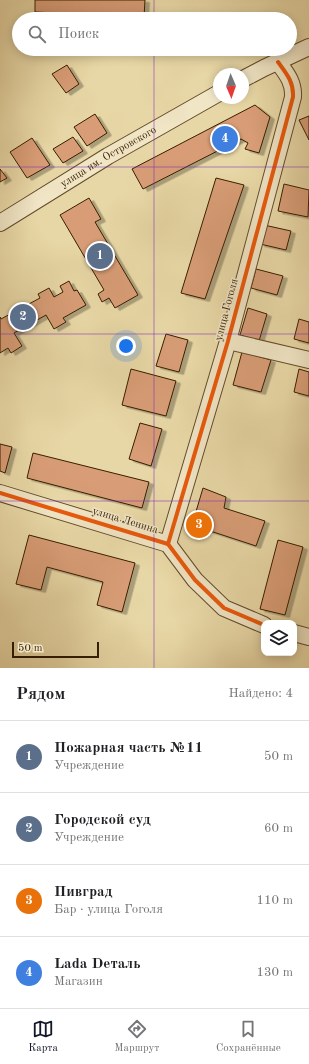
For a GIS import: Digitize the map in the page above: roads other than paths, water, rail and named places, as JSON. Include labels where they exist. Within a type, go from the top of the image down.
[{"type":"street","points":[[297,53],[309,47]]},
{"type":"street","points":[[249,76],[290,56]]},
{"type":"street","name":"улица Гоголя","points":[[168,544],[228,341],[293,98],[294,91],[290,79],[278,62]]},
{"type":"street","name":"улица им. Островского","points":[[0,223],[108,156],[213,96]]},
{"type":"street","points":[[228,341],[309,360]]},
{"type":"street","name":"улица Ленина","points":[[0,493],[168,544],[195,580],[224,608],[261,624]]},
{"type":"street","points":[[297,634],[309,638]]},
{"type":"place","name":"Lada Dеталь","points":[[225,139]]},
{"type":"place","name":"Пожарная часть №11","points":[[100,256]]},
{"type":"place","name":"Городской суд","points":[[23,317]]},
{"type":"place","name":"Пивград","points":[[199,525]]}]
